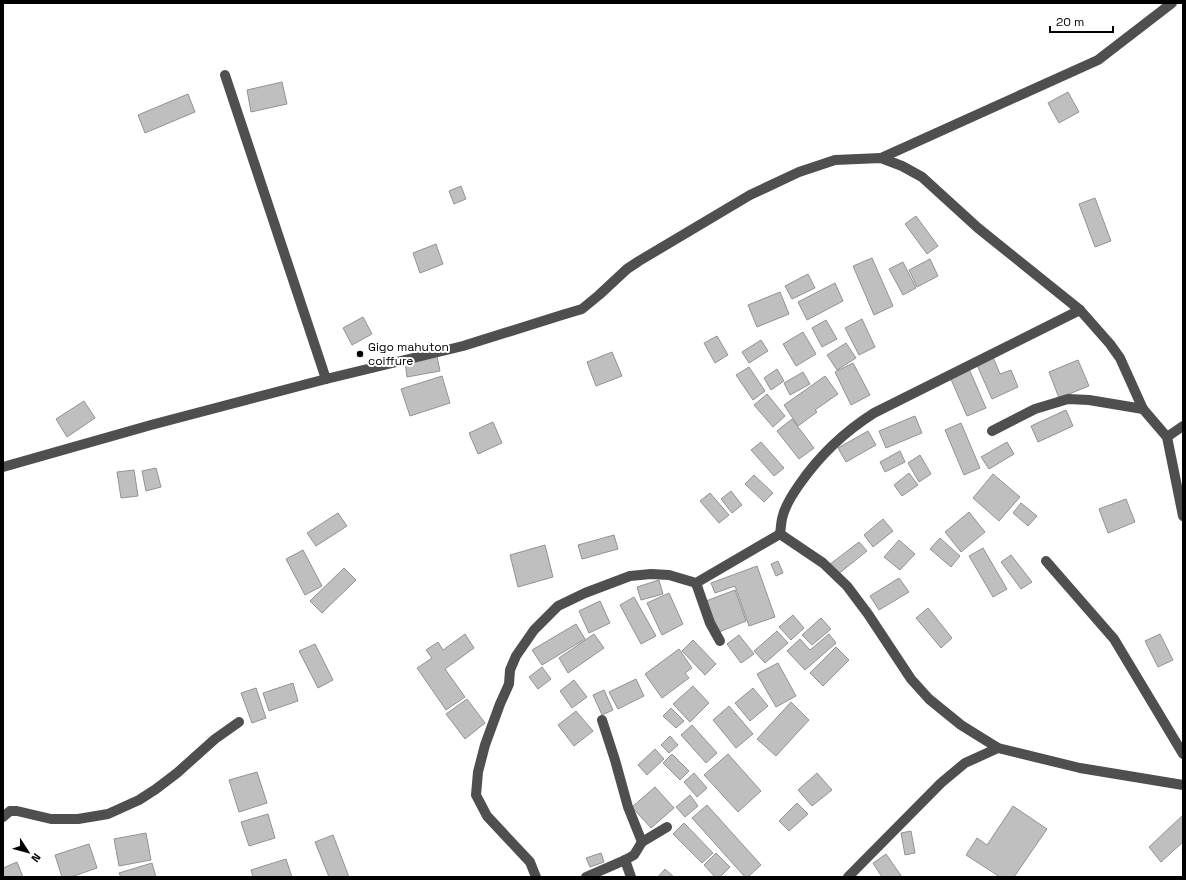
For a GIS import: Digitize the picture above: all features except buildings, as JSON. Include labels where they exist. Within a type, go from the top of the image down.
[{"type":"street","points":[[3,467],[151,425],[326,379],[463,346],[582,309],[627,269],[750,196],[799,172],[835,160],[881,158],[1098,60],[1172,3]]},
{"type":"street","points":[[225,75],[326,379]]},
{"type":"street","points":[[881,158],[902,166],[922,177],[978,228],[1080,310],[1110,344],[1120,358],[1143,409],[1167,436],[1183,516]]},
{"type":"street","points":[[780,534],[782,516],[788,501],[809,470],[828,449],[856,425],[874,413],[1080,310]]},
{"type":"street","points":[[992,431],[1036,409],[1068,399],[1089,400],[1143,409]]},
{"type":"street","points":[[1167,436],[1183,426]]},
{"type":"street","points":[[536,877],[530,862],[487,816],[476,795],[478,772],[485,745],[509,684],[510,670],[516,656],[534,630],[558,606],[586,593],[630,576],[651,574],[669,575],[696,583],[780,534]]},
{"type":"street","points":[[780,534],[823,563],[847,586],[868,614],[911,679],[928,699],[961,725],[998,748],[1080,768],[1183,786]]},
{"type":"street","points":[[1046,561],[1114,639],[1183,754]]},
{"type":"street","points":[[696,583],[710,623],[720,641]]},
{"type":"street","points":[[602,720],[628,807],[642,842]]},
{"type":"street","points":[[3,817],[10,811],[17,811],[51,819],[67,820],[108,814],[139,800],[156,789],[177,773],[215,739],[239,722]]},
{"type":"street","points":[[848,877],[941,783],[965,763],[998,748]]},
{"type":"street","points":[[586,877],[634,855],[642,842],[667,827]]},
{"type":"street","points":[[625,860],[631,877]]},
{"type":"place","name":"Gigo mahuton coiffure","points":[[360,354]]}]
